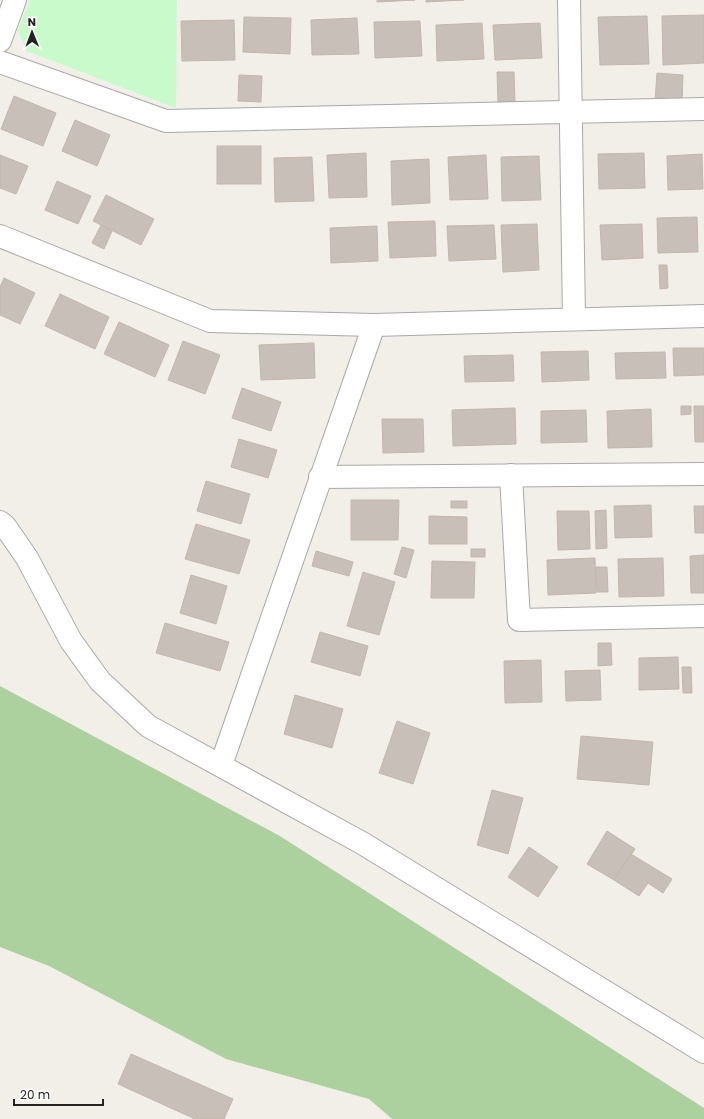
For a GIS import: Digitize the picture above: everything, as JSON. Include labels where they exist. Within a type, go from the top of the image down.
[{"type":"street","points":[[0,41],[16,0]]},
{"type":"street","points":[[569,0],[574,318]]},
{"type":"street","points":[[0,62],[166,121],[704,109]]},
{"type":"street","points":[[0,236],[210,321],[374,324],[704,316]]},
{"type":"street","points":[[221,765],[374,324]]},
{"type":"street","points":[[320,477],[704,474]]},
{"type":"street","points":[[511,475],[520,620],[704,616]]},
{"type":"street","points":[[0,522],[5,526],[27,558],[71,641],[100,681],[148,726],[362,843],[704,1052]]},
{"type":"green space","points":[[30,0],[177,0],[176,108],[27,51],[18,30]]},
{"type":"green space","points":[[0,686],[280,836],[704,1108],[704,1119],[392,1119],[369,1099],[226,1059],[49,966],[0,947]]},
{"type":"building","points":[[377,0],[415,0],[377,2]]},
{"type":"building","points":[[426,0],[464,0],[426,2]]},
{"type":"building","points":[[704,15],[704,63],[663,65],[662,16]]},
{"type":"building","points":[[647,16],[649,64],[600,65],[598,17]]},
{"type":"building","points":[[244,17],[291,18],[290,54],[243,52]]},
{"type":"building","points":[[357,18],[359,54],[312,55],[311,20]]},
{"type":"building","points":[[234,20],[235,60],[182,61],[181,21]]},
{"type":"building","points":[[420,21],[422,56],[375,58],[374,22]]},
{"type":"building","points":[[482,23],[484,59],[437,61],[436,25]]},
{"type":"building","points":[[540,23],[542,58],[495,60],[493,25]]},
{"type":"building","points":[[497,72],[514,72],[515,102],[498,102]]},
{"type":"building","points":[[657,73],[683,75],[682,102],[655,101]]},
{"type":"building","points":[[239,75],[262,76],[261,102],[238,101]]},
{"type":"building","points":[[14,96],[56,113],[43,146],[1,129]]},
{"type":"building","points":[[75,120],[110,135],[97,166],[62,151]]},
{"type":"building","points":[[217,146],[261,146],[261,184],[217,184]]},
{"type":"building","points":[[366,153],[367,197],[329,198],[327,155]]},
{"type":"building","points":[[644,153],[645,188],[599,189],[598,154]]},
{"type":"building","points":[[702,154],[703,189],[668,190],[667,156]]},
{"type":"building","points":[[0,155],[28,166],[16,194],[0,188]]},
{"type":"building","points":[[486,155],[488,199],[450,200],[448,157]]},
{"type":"building","points":[[539,156],[541,200],[502,201],[501,157]]},
{"type":"building","points":[[312,157],[314,201],[275,202],[274,158]]},
{"type":"building","points":[[429,159],[430,203],[392,205],[391,161]]},
{"type":"building","points":[[57,181],[91,196],[78,224],[45,210]]},
{"type":"building","points":[[106,195],[154,219],[141,245],[93,221]]},
{"type":"building","points":[[697,217],[698,252],[658,253],[657,218]]},
{"type":"building","points":[[435,221],[436,256],[390,258],[388,222]]},
{"type":"building","points":[[537,224],[539,270],[503,272],[501,225]]},
{"type":"building","points":[[642,224],[643,258],[602,260],[600,225]]},
{"type":"building","points":[[101,225],[112,231],[104,249],[92,243]]},
{"type":"building","points":[[494,225],[496,259],[449,261],[447,226]]},
{"type":"building","points":[[377,226],[378,261],[331,263],[330,228]]},
{"type":"building","points":[[659,265],[667,265],[668,288],[660,289]]},
{"type":"building","points":[[4,278],[35,293],[20,324],[0,315],[0,287]]},
{"type":"building","points":[[60,294],[109,317],[95,349],[45,326]]},
{"type":"building","points":[[119,322],[169,345],[155,377],[104,354]]},
{"type":"building","points":[[183,341],[220,355],[205,394],[168,380]]},
{"type":"building","points":[[314,343],[315,378],[261,380],[259,345]]},
{"type":"building","points":[[673,348],[704,348],[704,375],[674,376]]},
{"type":"building","points":[[588,351],[589,380],[542,382],[541,352]]},
{"type":"building","points":[[665,352],[666,378],[616,379],[615,353]]},
{"type":"building","points":[[513,355],[514,381],[465,382],[464,356]]},
{"type":"building","points":[[242,388],[281,402],[271,431],[232,418]]},
{"type":"building","points":[[681,406],[691,406],[691,414],[681,415]]},
{"type":"building","points":[[694,406],[704,406],[704,442],[695,442]]},
{"type":"building","points":[[515,408],[516,444],[453,446],[452,410]]},
{"type":"building","points":[[651,409],[652,447],[608,448],[607,411]]},
{"type":"building","points":[[586,410],[587,442],[541,443],[541,411]]},
{"type":"building","points":[[382,419],[423,419],[424,452],[383,453]]},
{"type":"building","points":[[239,439],[277,450],[268,478],[231,467]]},
{"type":"building","points":[[206,481],[250,494],[241,524],[197,511]]},
{"type":"building","points":[[351,500],[399,500],[398,540],[351,540]]},
{"type":"building","points":[[451,501],[467,501],[467,508],[451,508]]},
{"type":"building","points":[[651,505],[652,537],[615,538],[614,506]]},
{"type":"building","points":[[694,506],[704,506],[704,533],[695,533]]},
{"type":"building","points":[[606,510],[607,548],[596,549],[595,511]]},
{"type":"building","points":[[557,511],[589,511],[590,549],[558,550]]},
{"type":"building","points":[[429,516],[467,517],[467,544],[429,544]]},
{"type":"building","points":[[196,524],[250,540],[239,574],[185,559]]},
{"type":"building","points":[[402,547],[414,550],[406,578],[394,574]]},
{"type":"building","points":[[471,549],[485,549],[485,557],[471,557]]},
{"type":"building","points":[[316,551],[353,562],[349,576],[312,566]]},
{"type":"building","points":[[704,555],[704,593],[691,593],[690,556]]},
{"type":"building","points":[[595,558],[596,593],[548,595],[547,560]]},
{"type":"building","points":[[663,558],[664,596],[619,597],[618,559]]},
{"type":"building","points":[[432,561],[475,562],[474,598],[431,598]]},
{"type":"building","points":[[596,567],[607,567],[608,592],[597,592]]},
{"type":"building","points":[[363,572],[395,582],[379,635],[347,626]]},
{"type":"building","points":[[191,575],[227,586],[216,624],[180,613]]},
{"type":"building","points":[[165,623],[229,642],[220,671],[156,653]]},
{"type":"building","points":[[320,632],[368,646],[360,676],[311,662]]},
{"type":"building","points":[[598,643],[611,643],[612,665],[598,666]]},
{"type":"building","points":[[678,657],[679,689],[639,690],[639,658]]},
{"type":"building","points":[[541,660],[542,702],[505,703],[504,661]]},
{"type":"building","points":[[682,667],[691,667],[692,693],[683,693]]},
{"type":"building","points":[[600,670],[601,700],[566,701],[565,671]]},
{"type":"building","points":[[295,695],[343,709],[332,748],[284,734]]},
{"type":"building","points":[[397,721],[430,733],[413,784],[379,773]]},
{"type":"building","points":[[581,736],[653,742],[649,785],[577,779]]},
{"type":"building","points":[[492,790],[523,798],[508,854],[477,845]]},
{"type":"building","points":[[607,831],[635,849],[614,880],[587,864]]},
{"type":"building","points":[[529,847],[558,867],[538,897],[508,877]]},
{"type":"building","points":[[631,854],[672,879],[663,893],[648,883],[639,896],[614,880]]},
{"type":"building","points":[[131,1054],[233,1099],[224,1119],[195,1119],[118,1084]]}]
